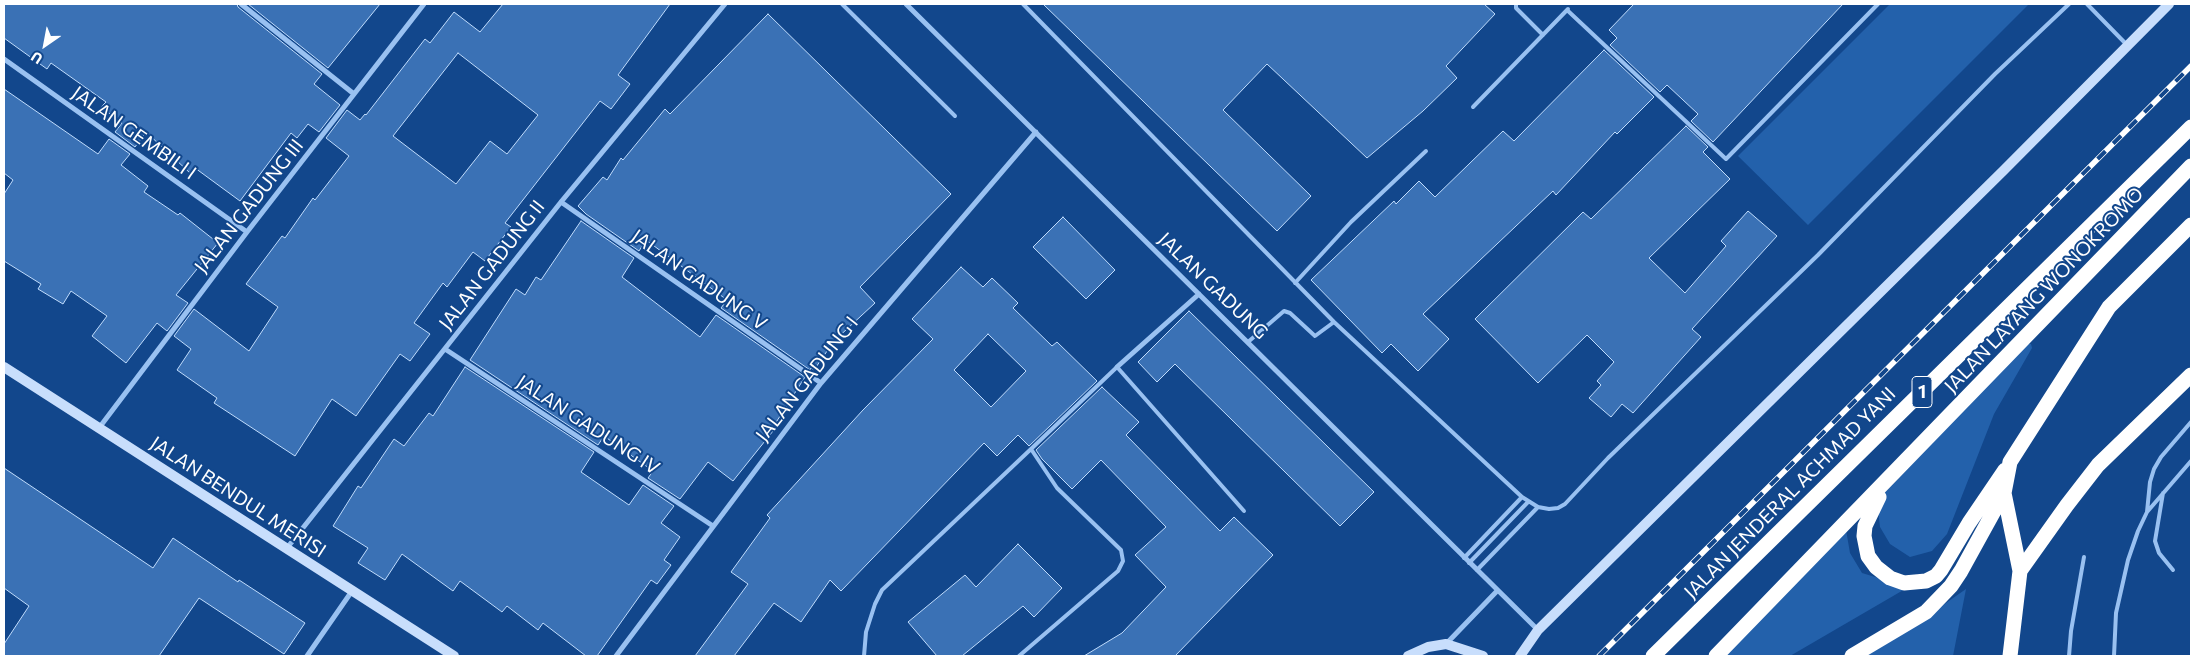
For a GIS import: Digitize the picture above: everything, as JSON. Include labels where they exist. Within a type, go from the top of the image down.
[{"type":"highway","name":"JALAN JENDERAL ACHMAD YANI","points":[[1653,656],[2191,127]]},
{"type":"highway","name":"JALAN LAYANG WONOKROMO","points":[[1716,656],[1890,479],[2191,166]]},
{"type":"highway","points":[[1890,479],[1867,520],[1864,536],[1868,556],[1876,567],[1890,578],[1904,583],[1914,583],[1936,576],[1942,570],[1969,523],[2109,307],[2191,225]]},
{"type":"highway","points":[[2020,571],[2098,465],[2191,375]]},
{"type":"highway","points":[[1852,656],[1926,612],[1951,586],[2004,492],[2010,462]]},
{"type":"highway","points":[[2004,492],[2020,571],[2010,656]]},
{"type":"street","points":[[241,4],[354,94]]},
{"type":"street","name":"JALAN GADUNG III","points":[[99,428],[247,232],[424,4]]},
{"type":"street","name":"JALAN GADUNG II","points":[[286,548],[561,202],[725,4]]},
{"type":"street","name":"JALAN GADUNG","points":[[906,4],[1248,342],[1476,571],[1538,630]]},
{"type":"street","points":[[1520,656],[1538,630],[2003,171],[2169,4]]},
{"type":"street","name":"JALAN GEMBILI I","points":[[4,59],[247,232]]},
{"type":"street","name":"JALAN GADUNG I","points":[[616,656],[821,383],[1036,132]]},
{"type":"street","name":"JALAN GADUNG V","points":[[561,202],[821,383]]},
{"type":"street","points":[[1117,367],[1199,294]]},
{"type":"street","name":"JALAN GADUNG IV","points":[[445,349],[713,526]]},
{"type":"street","name":"JALAN BENDUL MERISI","points":[[4,367],[454,656]]},
{"type":"street","points":[[306,656],[353,591]]},
{"type":"street","points":[[1446,644],[1497,591]]},
{"type":"street","points":[[1408,656],[1428,648],[1446,644],[1483,656]]},
{"type":"lane","points":[[842,4],[955,116]]},
{"type":"lane","points":[[1023,4],[1334,322],[1528,502],[1538,507],[1558,508],[1565,504],[1608,458],[1818,255],[1995,74],[2069,4]]},
{"type":"lane","points":[[1516,4],[1516,8],[1543,35]]},
{"type":"lane","points":[[1473,108],[1567,9],[1726,160],[1878,4]]},
{"type":"lane","points":[[2087,4],[2127,45]]},
{"type":"lane","points":[[1295,283],[1351,222],[1426,151]]},
{"type":"lane","points":[[1248,342],[1284,311],[1290,313],[1315,336],[1334,322]]},
{"type":"lane","points":[[864,656],[866,632],[874,604],[882,590],[1117,367],[1244,511]]},
{"type":"lane","points":[[2147,512],[2150,482],[2154,469],[2161,457],[2191,422]]},
{"type":"lane","points":[[1018,656],[1118,571],[1123,561],[1121,550],[1057,488],[1031,449]]},
{"type":"lane","points":[[2114,656],[2116,612],[2138,531],[2147,512],[2191,461]]},
{"type":"lane","points":[[2164,493],[2155,540],[2160,553],[2173,570]]},
{"type":"lane","points":[[1464,558],[1522,497]]},
{"type":"lane","points":[[1469,563],[1528,502]]},
{"type":"lane","points":[[1476,571],[1538,507]]},
{"type":"lane","points":[[2070,656],[2070,632],[2084,557]]},
{"type":"shaded area","points":[[1890,4],[2029,4],[1808,225],[1738,156]]},
{"type":"shaded area","points":[[2027,344],[2031,344],[2032,348],[1994,414],[1947,534],[1932,551],[1910,557],[1890,544],[1880,527],[1877,501]]},
{"type":"shaded area","points":[[1845,524],[1850,553],[1862,573],[1912,585],[1790,656],[1719,656]]},
{"type":"shaded area","points":[[1966,589],[1953,656],[1859,656],[1913,626]]},
{"type":"building","points":[[4,4],[237,4],[238,7],[322,74],[314,84],[340,105],[319,132],[308,124],[297,138],[291,133],[240,201],[195,168],[190,173],[146,132],[135,147],[115,132],[122,123],[101,107],[106,102],[51,63],[47,69],[4,38]]},
{"type":"building","points":[[248,4],[380,4],[328,68]]},
{"type":"building","points":[[503,4],[670,4],[618,75],[630,84],[611,109],[600,101],[505,223],[511,227],[485,261],[473,252],[447,287],[443,283],[414,323],[430,334],[410,361],[400,354],[356,416],[332,399],[295,456],[214,403],[217,398],[177,370],[191,349],[174,336],[194,309],[249,351],[278,307],[246,284],[282,236],[285,238],[313,198],[315,200],[349,156],[326,138],[347,110],[360,120],[366,115],[425,39],[430,43],[454,12],[480,32]],"holes":[[[458,53],[538,115],[507,154],[490,141],[456,184],[393,136]]]},
{"type":"building","points":[[1043,4],[1484,4],[1495,14],[1446,66],[1457,78],[1423,111],[1367,158],[1267,64],[1223,110],[1311,196],[1277,231]]},
{"type":"building","points":[[1634,4],[1843,4],[1713,142],[1691,121],[1698,114],[1667,85],[1660,92],[1610,45],[1617,38],[1609,30]]},
{"type":"building","points":[[768,14],[951,194],[860,287],[875,303],[834,341],[814,370],[811,368],[810,370],[721,308],[727,300],[646,240],[639,251],[586,214],[578,206],[603,177],[607,180],[621,158],[623,160],[665,109],[670,114]]},
{"type":"building","points":[[1604,50],[1654,97],[1617,134],[1615,132],[1556,195],[1553,191],[1423,314],[1449,339],[1418,371],[1391,344],[1382,353],[1311,280],[1394,201],[1396,204],[1419,181],[1435,197],[1503,131],[1514,141]]},
{"type":"building","points":[[4,89],[98,154],[109,139],[130,154],[121,165],[148,186],[144,192],[178,215],[180,213],[218,243],[176,295],[188,303],[167,331],[157,323],[126,363],[92,336],[107,316],[71,291],[63,304],[38,289],[41,284],[4,261],[4,194],[13,180],[4,173]]},
{"type":"building","points":[[1686,126],[1708,147],[1703,152],[1730,179],[1649,258],[1685,293],[1726,246],[1721,241],[1748,211],[1777,236],[1692,329],[1701,337],[1633,413],[1622,404],[1611,417],[1589,398],[1601,385],[1597,381],[1614,362],[1587,335],[1538,383],[1475,319],[1583,212],[1591,219]]},
{"type":"building","points":[[1063,217],[1115,270],[1086,299],[1033,247]]},
{"type":"building","points":[[581,221],[634,258],[622,277],[700,337],[716,315],[805,377],[775,424],[777,426],[733,481],[708,462],[680,499],[648,478],[653,471],[604,436],[598,445],[470,360],[516,289],[525,295],[536,277],[541,280]]},
{"type":"building","points":[[961,267],[983,287],[992,278],[1018,303],[1013,308],[1052,346],[1057,342],[1097,381],[1029,446],[1018,435],[997,456],[984,443],[841,591],[830,580],[801,622],[774,603],[734,656],[695,656],[748,584],[731,572],[770,518],[767,515],[863,410],[933,339],[912,319]],"holes":[[[988,334],[1026,371],[991,407],[954,370]]]},
{"type":"building","points":[[1189,311],[1374,492],[1340,526],[1175,364],[1157,382],[1138,362]]},
{"type":"building","points":[[465,367],[594,452],[581,472],[629,505],[643,485],[674,506],[661,523],[680,537],[664,560],[671,565],[657,584],[651,580],[597,656],[586,656],[543,623],[538,630],[507,606],[502,612],[460,581],[453,591],[402,554],[385,580],[358,563],[368,548],[333,526],[358,486],[361,488],[394,439],[404,446],[429,413],[433,416]]},
{"type":"building","points":[[1102,387],[1139,422],[1126,435],[1220,531],[1234,517],[1273,555],[1175,656],[1084,656],[1122,633],[1166,587],[1135,555],[1166,527],[1101,460],[1072,489],[1042,459],[1036,450]]},
{"type":"building","points":[[4,468],[153,568],[173,538],[238,582],[239,580],[305,623],[284,654],[199,598],[159,656],[4,656],[4,644],[29,606],[4,588]]},
{"type":"building","points":[[1018,544],[1062,588],[1034,617],[1023,606],[962,656],[937,656],[908,622],[965,575],[976,587]]},
{"type":"railway","points":[[1599,656],[2191,66]]}]
